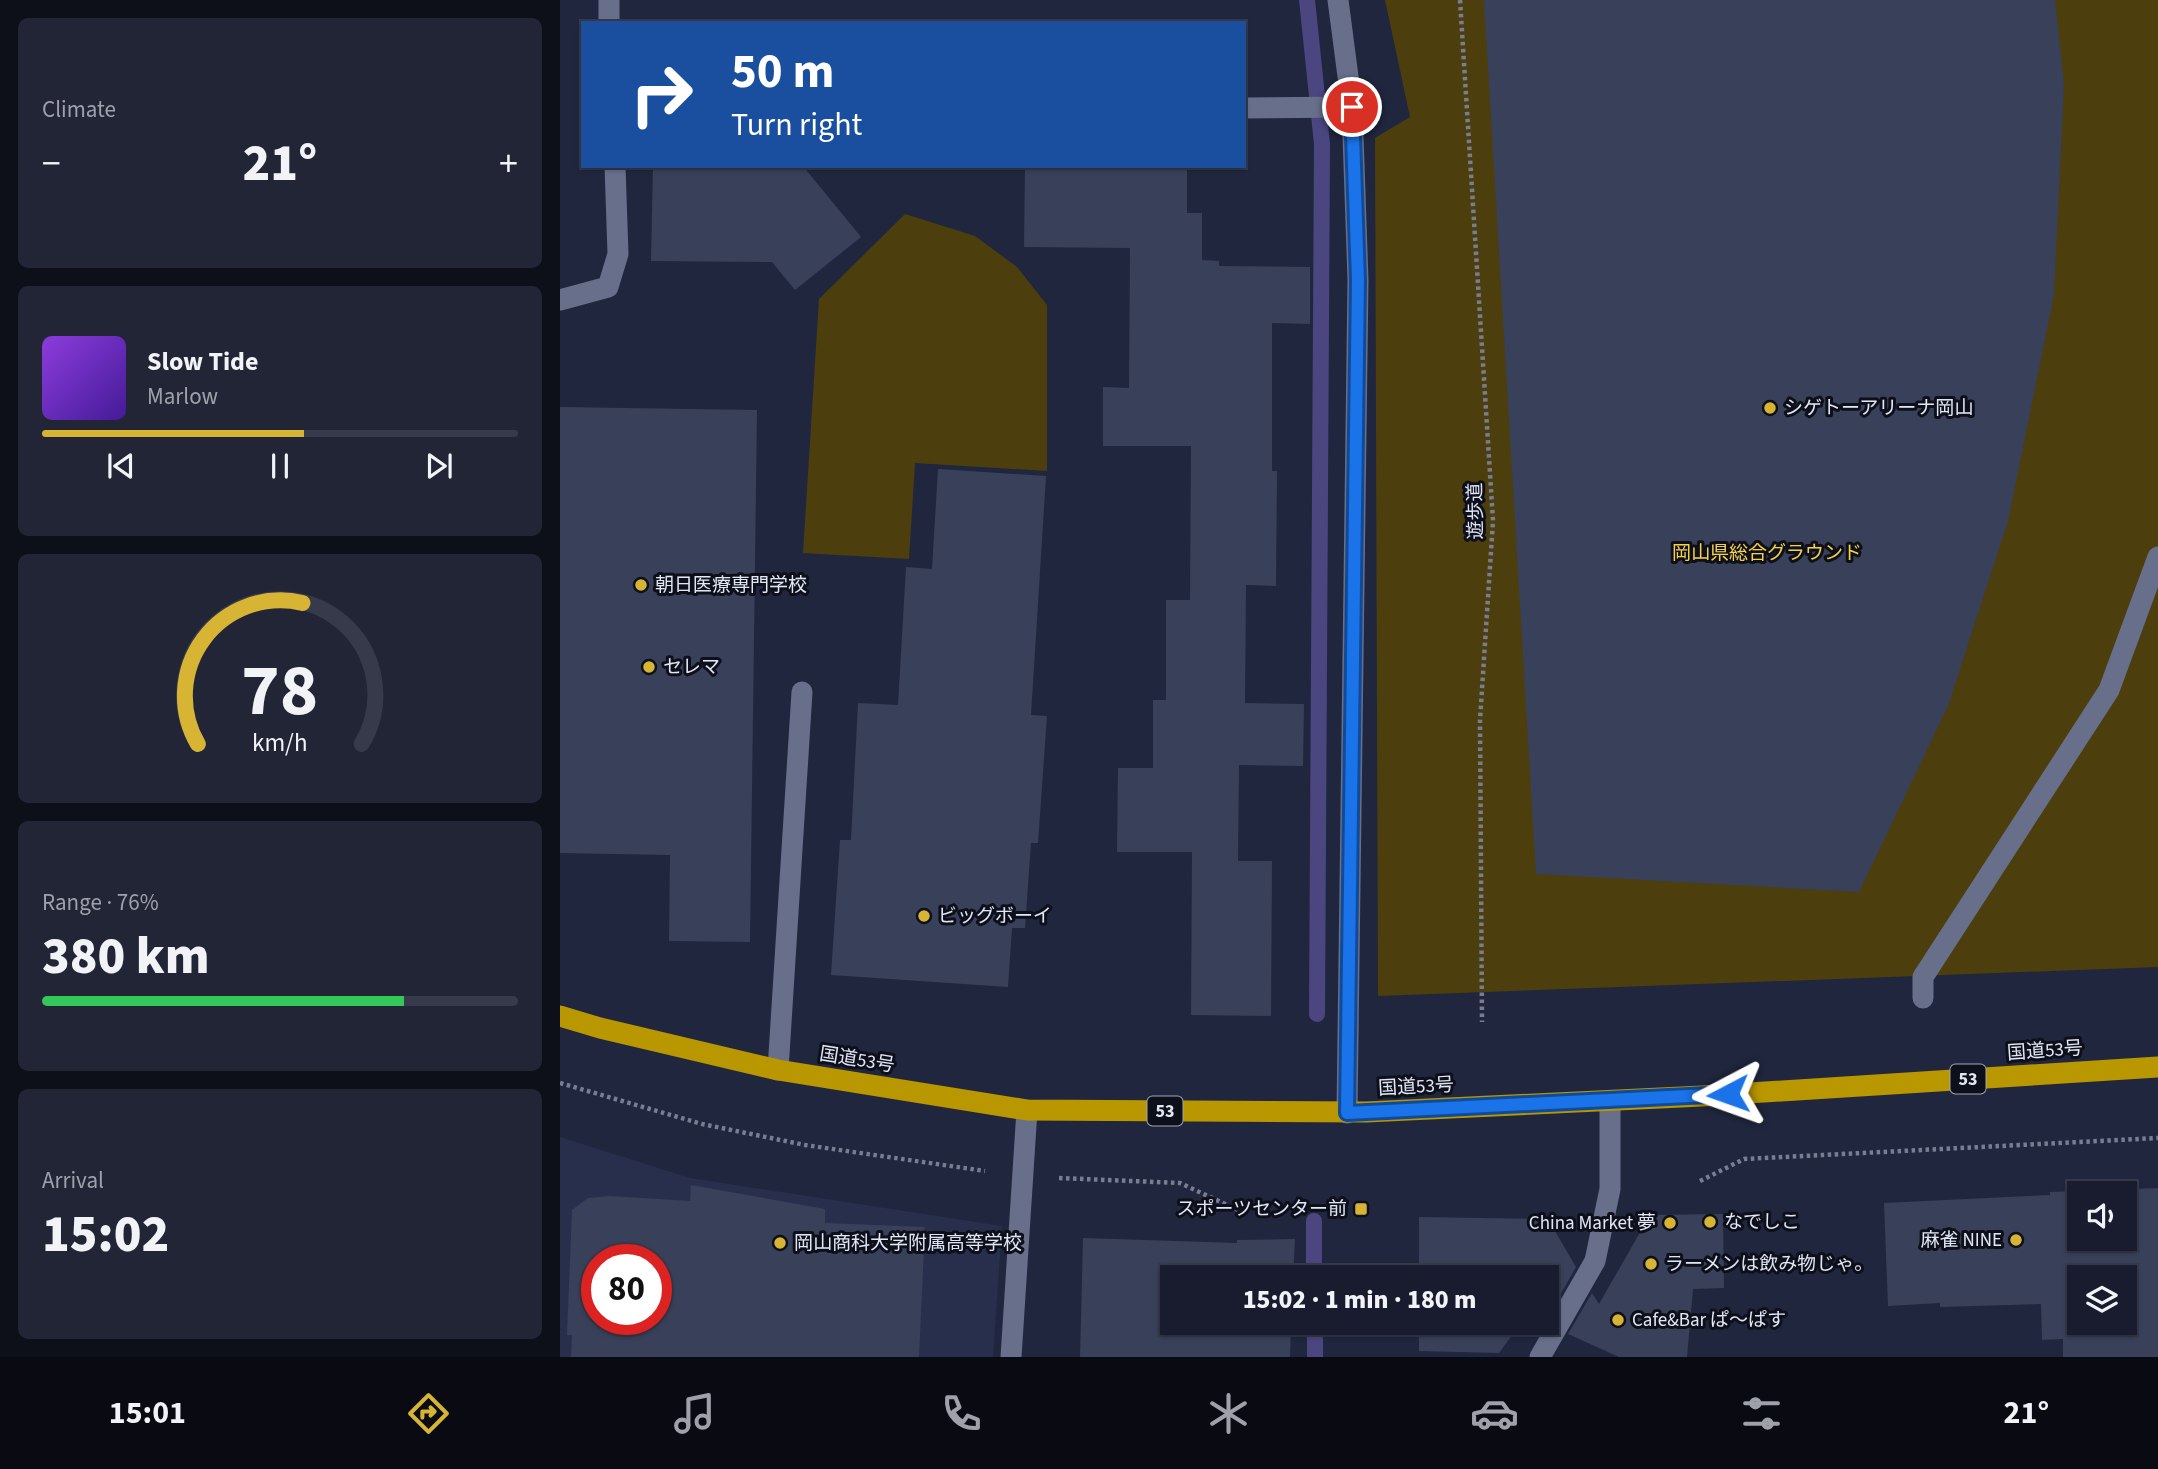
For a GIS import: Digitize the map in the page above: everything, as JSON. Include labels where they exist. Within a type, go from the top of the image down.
[{"type":"highway","name":"国道53号","points":[[560,1016],[625,1035],[778,1070],[1027,1110],[1347,1113],[1610,1101],[2158,1067]]},
{"type":"street","points":[[608,0],[609,21]]},
{"type":"street","points":[[1338,0],[1343,107],[1358,280],[1347,1113]]},
{"type":"street","points":[[1246,107],[1343,107]]},
{"type":"street","points":[[560,300],[608,287],[618,254],[615,168]]},
{"type":"street","points":[[1923,998],[1923,977],[2109,690],[2158,557]]},
{"type":"street","points":[[778,1070],[802,692]]},
{"type":"street","points":[[1540,1357],[1595,1261],[1610,1189],[1610,1101]]},
{"type":"street","points":[[1011,1357],[1027,1110]]},
{"type":"path","name":"遊歩道","points":[[1460,0],[1493,521],[1480,720],[1482,1022]]},
{"type":"path","points":[[560,1083],[702,1124],[805,1145],[1023,1176],[1180,1183],[1238,1210]]},
{"type":"path","points":[[1700,1181],[1744,1159],[2158,1138]]},
{"type":"shaded area","name":"岡山商科大学附属高等学校","points":[[560,1137],[690,1178],[1002,1226],[993,1357],[560,1357]]},
{"type":"green space","name":"岡山県総合グラウンド","points":[[1385,0],[2158,0],[2158,967],[1378,996],[1375,138],[1410,117]]},
{"type":"green space","points":[[905,214],[975,236],[1017,267],[1047,305],[1047,471],[915,463],[909,559],[803,553],[819,299]]},
{"type":"building","name":"シゲトーアリーナ岡山","points":[[1484,0],[2055,0],[2064,84],[2054,295],[2008,521],[1948,706],[1859,892],[1536,874]]},
{"type":"building","points":[[653,168],[805,168],[861,237],[795,290],[772,262],[651,261]]},
{"type":"building","points":[[1025,168],[1187,168],[1187,213],[1202,213],[1202,260],[1219,261],[1219,266],[1310,267],[1310,324],[1272,323],[1272,471],[1277,471],[1276,586],[1246,585],[1245,703],[1304,704],[1303,766],[1239,765],[1238,861],[1272,861],[1271,1016],[1191,1015],[1192,852],[1117,852],[1118,768],[1153,768],[1153,700],[1166,700],[1166,600],[1190,600],[1191,446],[1103,446],[1103,387],[1129,388],[1130,248],[1024,247]]},
{"type":"building","points":[[560,407],[757,410],[750,942],[669,941],[670,855],[560,853]]},
{"type":"building","points":[[938,469],[1046,476],[1031,715],[1047,716],[1038,843],[1031,843],[1025,928],[1012,928],[1008,987],[831,975],[840,840],[851,840],[858,703],[898,705],[906,567],[932,569]]},
{"type":"building","name":"岡山商科大学附属高等学校","points":[[691,1185],[825,1209],[825,1223],[925,1227],[919,1357],[571,1357],[572,1335],[567,1335],[572,1210],[588,1198],[610,1196],[690,1201]]},
{"type":"building","points":[[2158,1188],[2158,1357],[2063,1357],[2063,1339],[2042,1340],[2041,1304],[1940,1307],[1940,1303],[1888,1306],[1884,1203],[2050,1195],[2050,1192],[2067,1191],[2067,1251],[2137,1251],[2137,1189]]},
{"type":"building","points":[[1723,1214],[1724,1288],[1693,1289],[1687,1357],[1619,1357],[1568,1334],[1592,1293],[1599,1304],[1650,1215]]},
{"type":"building","points":[[1419,1217],[1548,1219],[1576,1267],[1559,1297],[1559,1265],[1419,1265]]},
{"type":"building","points":[[1083,1238],[1237,1243],[1237,1240],[1295,1239],[1294,1265],[1160,1265],[1160,1335],[1291,1335],[1290,1357],[1080,1357]]},
{"type":"building","points":[[1419,1335],[1512,1335],[1499,1353],[1419,1351]]},
{"type":"waterway","points":[[1307,0],[1322,144],[1317,1014]]},
{"type":"waterway","points":[[1314,1221],[1314,1265]]},
{"type":"waterway","points":[[1315,1335],[1315,1357]]},
{"type":"place","name":"シゲトーアリーナ岡山","points":[[1770,408]]},
{"type":"place","name":"朝日医療専門学校","points":[[641,585]]},
{"type":"place","name":"セレマ","points":[[649,667]]},
{"type":"place","name":"ビッグボーイ","points":[[924,916]]},
{"type":"place","name":"スポーツセンター前","points":[[1361,1209]]},
{"type":"place","name":"なでしこ","points":[[1710,1222]]},
{"type":"place","name":"China Market 夢","points":[[1670,1223]]},
{"type":"place","name":"麻雀 NINE","points":[[2016,1240]]},
{"type":"place","name":"岡山商科大学附属高等学校","points":[[780,1243]]},
{"type":"place","name":"ラーメンは飲み物じゃ｡","points":[[1651,1264]]},
{"type":"place","name":"Cafe&Bar ぱ〜ぱす","points":[[1618,1320]]},
{"type":"route","points":[[1352,107],[1358,280],[1347,1113],[1728,1094]]}]
